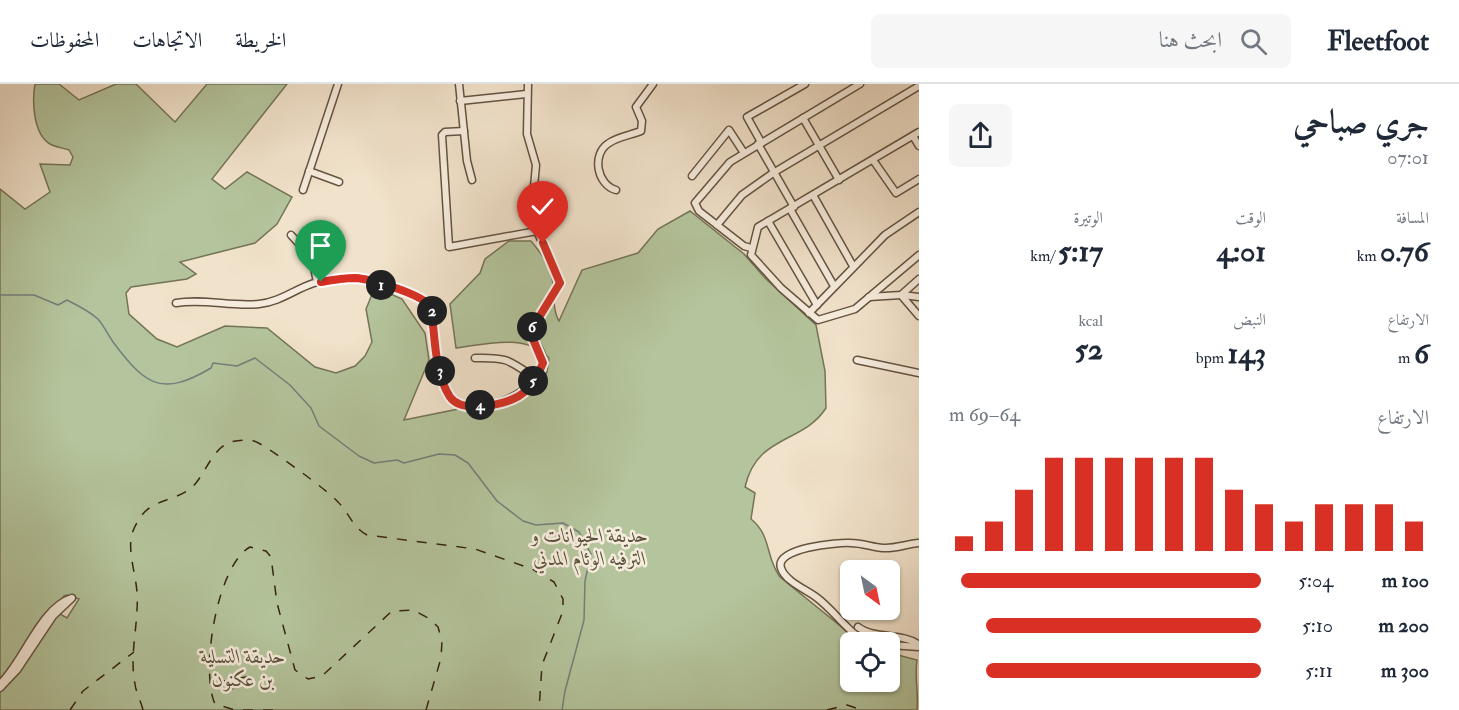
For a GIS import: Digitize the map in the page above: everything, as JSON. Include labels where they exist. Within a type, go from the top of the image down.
[{"type":"street","points":[[303,190],[338,84]]},
{"type":"street","points":[[459,84],[472,180]]},
{"type":"street","points":[[176,303],[195,300],[259,304],[293,294],[317,282],[359,279],[401,290],[428,303],[431,307],[444,387],[457,404],[497,403],[518,396],[541,368],[542,356],[530,332],[560,283],[537,231],[532,209],[536,165],[527,134],[528,84]]},
{"type":"street","points":[[616,190],[609,188],[601,180],[599,173],[601,154],[608,143],[641,131],[642,121],[636,107],[653,84]]},
{"type":"street","points":[[805,84],[747,117],[773,173],[834,286]]},
{"type":"street","points":[[751,248],[699,211],[695,202],[730,162],[860,84]]},
{"type":"street","points":[[717,225],[742,195],[773,173],[919,86]]},
{"type":"street","points":[[460,101],[526,94]]},
{"type":"street","points":[[803,118],[838,180]]},
{"type":"street","points":[[692,176],[729,130],[744,153]]},
{"type":"street","points":[[464,131],[445,132],[442,135],[449,247],[537,231]]},
{"type":"street","points":[[919,146],[916,134],[768,221],[754,232],[751,248],[754,260],[818,320],[855,309],[919,255]]},
{"type":"street","points":[[873,160],[894,192],[919,179]]},
{"type":"street","points":[[309,171],[339,182]]},
{"type":"street","points":[[813,195],[854,266]]},
{"type":"street","points":[[809,313],[885,235],[919,212]]},
{"type":"street","points":[[768,221],[817,305]]},
{"type":"street","points":[[291,235],[312,258],[317,282]]},
{"type":"street","points":[[901,295],[919,279]]},
{"type":"street","points":[[869,297],[901,295],[919,297]]},
{"type":"street","points":[[901,295],[919,316]]},
{"type":"street","points":[[475,358],[500,357],[509,360],[535,378]]},
{"type":"street","points":[[857,360],[919,373]]},
{"type":"street","points":[[852,632],[828,606],[781,571],[782,558],[788,553],[839,542],[882,548],[919,543]]},
{"type":"street","points":[[72,598],[53,616],[17,670],[0,686],[51,613],[65,600],[72,598]]},
{"type":"street","points":[[858,627],[868,633],[888,635],[919,646]]},
{"type":"street","points":[[900,645],[919,646]]},
{"type":"green space","name":"حديقة الحيوانات و الترفيه الوئام المدني","points":[[35,84],[59,84],[79,100],[116,84],[136,84],[175,122],[207,84],[287,84],[212,179],[225,189],[247,172],[292,197],[277,224],[255,243],[180,262],[196,274],[187,279],[131,287],[126,293],[129,314],[157,339],[177,347],[225,326],[267,328],[315,367],[336,373],[355,366],[365,356],[372,342],[366,309],[375,287],[402,299],[425,333],[429,360],[404,420],[533,394],[547,372],[549,358],[540,350],[529,345],[505,342],[456,348],[450,304],[480,273],[485,259],[509,241],[531,241],[542,256],[552,278],[555,308],[559,321],[582,270],[638,253],[658,229],[690,211],[744,254],[765,278],[816,325],[825,371],[826,408],[816,420],[759,457],[745,487],[755,493],[751,519],[762,532],[772,562],[780,577],[848,632],[840,632],[840,692],[900,692],[900,656],[917,660],[917,710],[0,710],[0,189],[25,209],[50,192],[40,164],[70,165],[73,157],[69,150],[50,144],[44,139],[37,125],[34,108]],"holes":[[[67,595],[79,599],[67,618],[53,610]]]},
{"type":"waterway","points":[[0,295],[34,295],[58,305],[67,300],[79,306],[98,319],[135,369],[156,382],[167,384],[180,382],[211,368],[213,363],[237,366],[255,358],[290,385],[311,408],[319,426],[359,456],[374,463],[397,460],[404,463],[439,454],[455,455],[468,463],[497,501],[523,521],[536,525],[563,523],[579,532],[591,554],[585,581],[584,620],[562,710]]},
{"type":"railway","points":[[143,710],[133,673],[137,604],[131,552],[132,532],[148,509],[190,489],[223,446],[241,440],[260,444],[310,479],[338,502],[358,528],[367,535],[475,549],[532,569],[554,582],[563,599],[563,611],[542,665],[539,710]]},
{"type":"railway","points":[[273,710],[235,710],[215,704],[211,689],[211,645],[220,596],[228,574],[238,558],[250,547],[266,551],[271,557],[277,603],[295,670],[308,679],[322,676],[392,611],[413,610],[430,619],[438,627],[442,641],[441,658],[426,710]]},
{"type":"railway","points":[[70,710],[83,691],[134,652]]},
{"type":"railway","points":[[246,677],[250,680],[250,685],[226,690],[222,687],[224,681],[246,677]]},
{"type":"railway","points":[[827,710],[847,705],[862,710]]},
{"type":"route","points":[[321,282],[355,278],[401,290],[428,303],[431,307],[440,372],[444,387],[451,399],[457,404],[467,406],[497,403],[518,396],[526,390],[543,363],[530,332],[560,283],[543,243]]},
{"type":"park label","name":"حديقة التسلية بن عكنون","points":[[243,668]]}]
